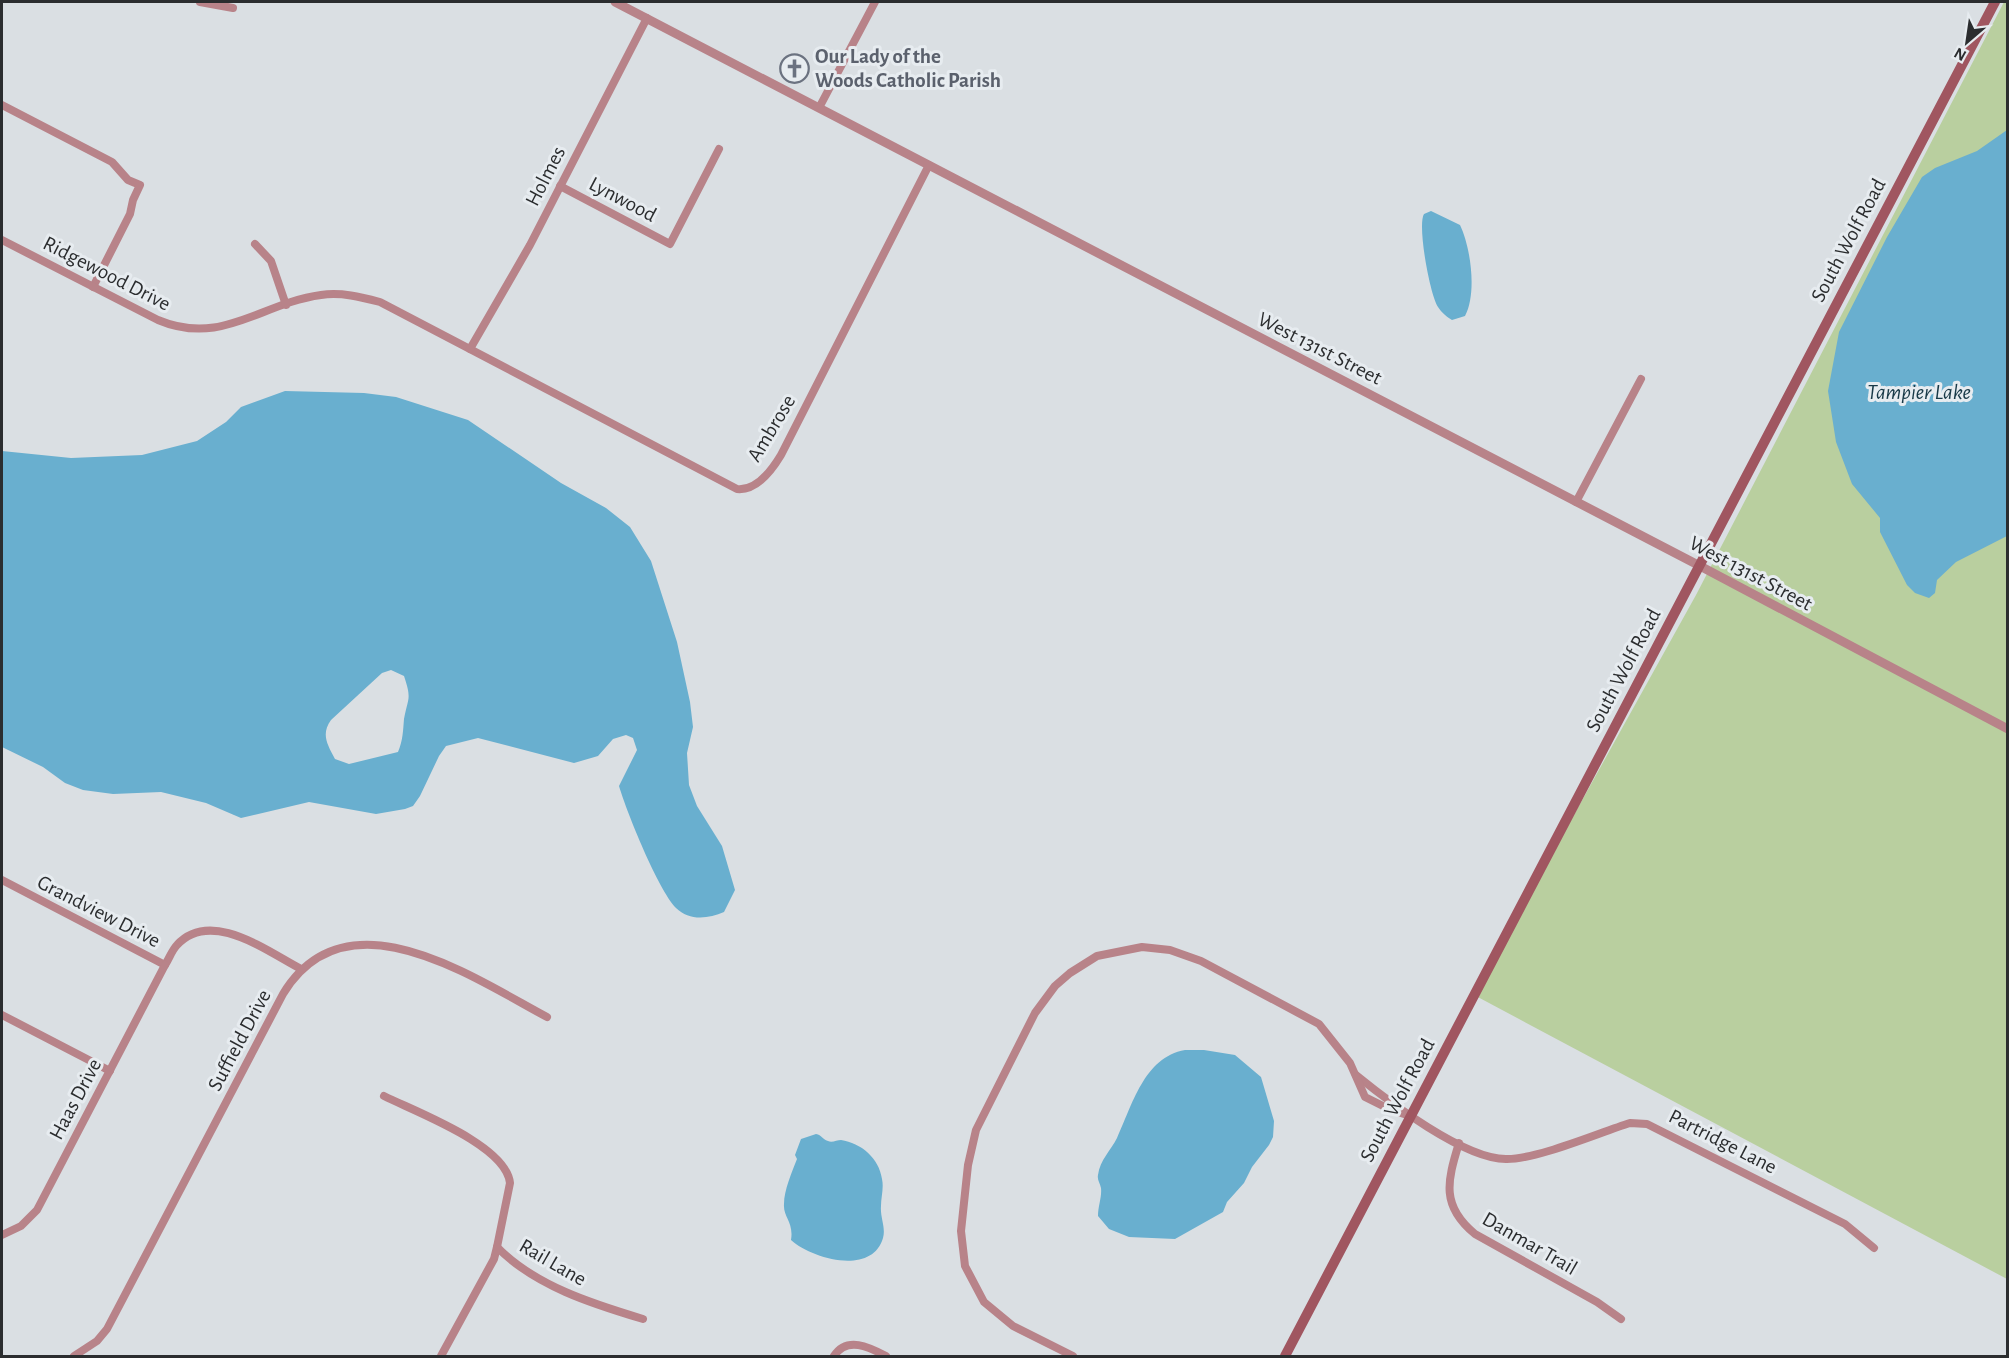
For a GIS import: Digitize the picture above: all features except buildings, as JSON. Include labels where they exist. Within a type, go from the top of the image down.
[{"type":"main road","name":"South Wolf Road","points":[[1285,1356],[1995,2]]},
{"type":"street","points":[[200,2],[233,8]]},
{"type":"street","name":"West 131st Street","points":[[615,2],[820,106],[2007,729]]},
{"type":"street","points":[[820,106],[875,2]]},
{"type":"street","name":"Holmes","points":[[470,349],[516,271],[647,18]]},
{"type":"street","points":[[2,105],[112,162],[128,180],[140,184],[130,214],[93,287]]},
{"type":"street","name":"Lynwood","points":[[560,186],[670,244],[720,149]]},
{"type":"street","name":"Ambrose","points":[[470,349],[737,489],[750,487],[757,483],[781,455],[929,165]]},
{"type":"street","name":"Ridgewood Drive","points":[[2,240],[158,320],[185,329],[208,329],[233,324],[286,304],[321,295],[364,297],[380,302],[470,349]]},
{"type":"street","points":[[255,244],[271,261],[286,304]]},
{"type":"street","points":[[1576,502],[1641,379]]},
{"type":"street","name":"Grandview Drive","points":[[2,880],[165,965],[176,946],[189,936],[218,930],[236,936],[302,969]]},
{"type":"street","name":"Suffield Drive","points":[[74,1356],[98,1341],[107,1329],[283,994],[302,969],[340,948],[360,944],[385,945],[442,961],[548,1017]]},
{"type":"street","name":"Partridge Lane","points":[[1073,1356],[1013,1326],[984,1302],[965,1266],[961,1237],[968,1165],[976,1130],[1035,1013],[1055,986],[1085,962],[1112,952],[1142,947],[1185,954],[1318,1023],[1337,1044],[1354,1074],[1410,1116],[1488,1156],[1507,1159],[1526,1156],[1630,1123],[1647,1124],[1845,1224],[1874,1248]]},
{"type":"street","name":"Haas Drive","points":[[2,1235],[21,1226],[37,1210],[165,965]]},
{"type":"street","points":[[2,1015],[110,1071]]},
{"type":"street","points":[[384,1096],[474,1141],[503,1165],[509,1173],[510,1184],[497,1247]]},
{"type":"street","name":"Danmar Trail","points":[[1459,1143],[1448,1185],[1452,1205],[1465,1226],[1475,1234],[1597,1302],[1621,1319]]},
{"type":"street","name":"Rail Lane","points":[[497,1247],[505,1256],[545,1281],[589,1302],[643,1319]]},
{"type":"street","name":"Rail Lane","points":[[441,1356],[494,1259],[497,1247]]},
{"type":"street","points":[[834,1356],[848,1344],[864,1346],[886,1356]]},
{"type":"green space","points":[[2004,2],[2007,2],[2007,1279],[1474,995],[1696,595]]},
{"type":"water","name":"Tampier Lake","points":[[2007,130],[2007,536],[1956,562],[1937,580],[1935,593],[1929,598],[1915,593],[1907,585],[1880,532],[1880,518],[1852,484],[1836,442],[1828,391],[1839,332],[1887,237],[1922,177],[1935,168],[1977,151]]},
{"type":"water","points":[[1431,211],[1460,225],[1470,258],[1472,284],[1469,307],[1465,316],[1452,320],[1438,307],[1428,275],[1422,221],[1424,214]]},
{"type":"water","points":[[285,391],[364,393],[396,397],[468,420],[561,483],[606,508],[630,527],[651,561],[677,642],[693,727],[687,753],[689,785],[697,806],[722,846],[735,890],[724,912],[699,918],[687,915],[676,908],[661,885],[636,831],[619,786],[637,750],[633,738],[626,735],[613,739],[598,756],[574,763],[478,738],[446,746],[420,796],[413,806],[405,809],[376,814],[309,802],[241,818],[206,803],[161,792],[113,794],[83,790],[65,783],[43,767],[2,747],[2,451],[71,458],[142,455],[197,441],[226,422],[241,407]],"holes":[[[391,670],[404,676],[408,698],[398,752],[349,764],[335,759],[326,735],[331,720],[382,673]]]},
{"type":"water","points":[[1185,1050],[1204,1050],[1235,1055],[1261,1077],[1274,1121],[1273,1137],[1244,1183],[1227,1202],[1223,1212],[1175,1239],[1129,1237],[1109,1229],[1098,1216],[1101,1191],[1099,1170],[1149,1072],[1171,1054]]},
{"type":"water","points":[[816,1134],[830,1142],[841,1140],[862,1148],[873,1158],[880,1171],[883,1182],[881,1210],[884,1234],[877,1250],[867,1257],[855,1260],[826,1258],[791,1240],[791,1229],[784,1209],[785,1193],[797,1159],[795,1155],[801,1139]]},
{"type":"place","name":"Our Lady of the Woods Catholic Parish","points":[[794,68]]}]
